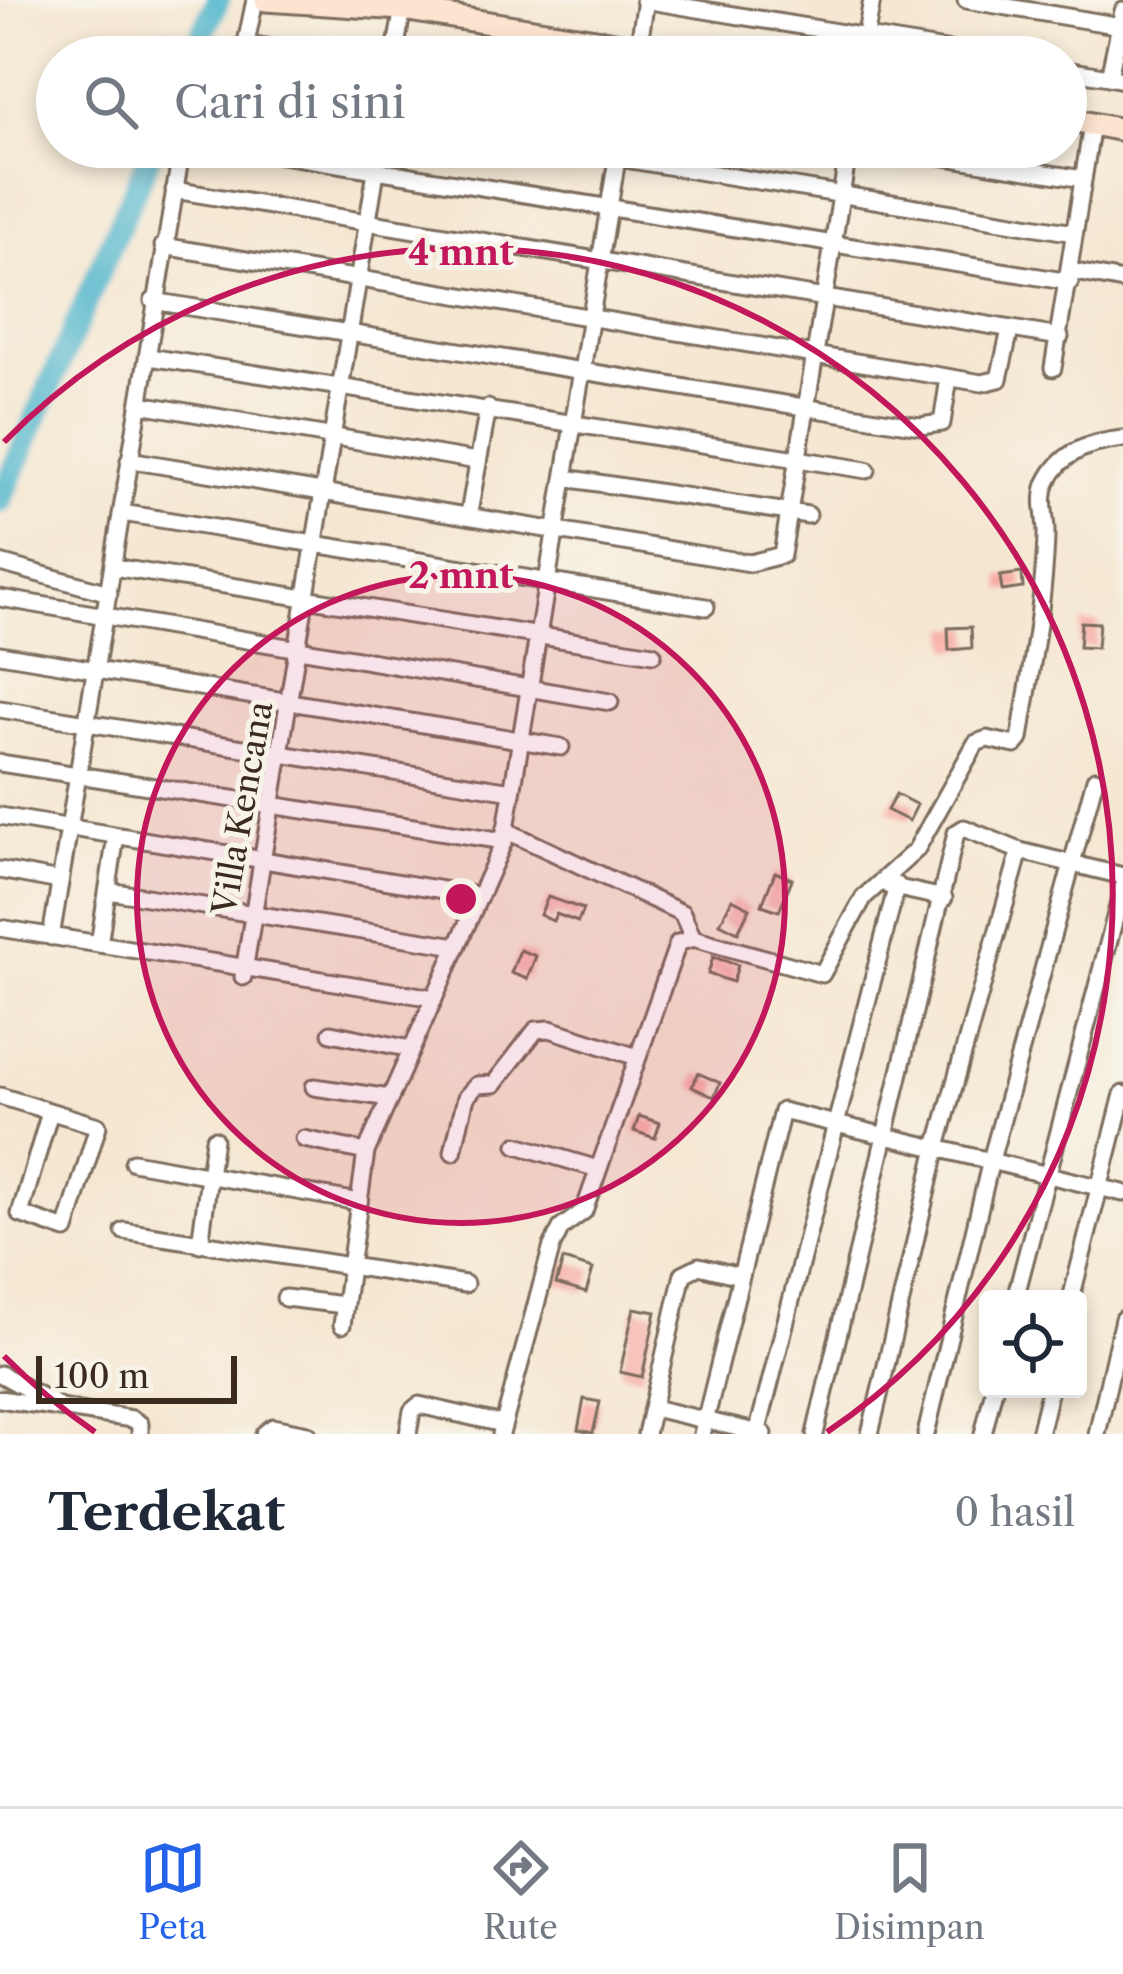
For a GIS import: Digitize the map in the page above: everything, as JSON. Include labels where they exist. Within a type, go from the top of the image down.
[{"type":"street","points":[[247,36],[255,0]]},
{"type":"street","points":[[266,0],[403,5],[558,36]]},
{"type":"street","points":[[640,36],[645,0],[859,36]]},
{"type":"street","points":[[865,36],[872,0]]},
{"type":"street","points":[[966,0],[1122,18],[1116,78]]},
{"type":"street","points":[[398,36],[403,5]]},
{"type":"street","points":[[1087,123],[1123,130]]},
{"type":"street","points":[[1087,154],[1092,124]]},
{"type":"street","points":[[51,938],[178,168]]},
{"type":"street","points":[[357,168],[833,248],[1123,281]]},
{"type":"street","name":"Villa Kencana","points":[[244,970],[376,168]]},
{"type":"street","points":[[342,1324],[366,1152],[505,836],[616,168]]},
{"type":"street","points":[[708,168],[1075,233]]},
{"type":"street","points":[[129,460],[758,563],[782,555],[846,168]]},
{"type":"street","points":[[1019,168],[1083,178]]},
{"type":"street","points":[[1053,368],[1085,168]]},
{"type":"street","points":[[174,190],[1060,337]]},
{"type":"street","points":[[164,246],[996,382],[1010,330]]},
{"type":"street","points":[[153,301],[934,427],[945,417],[949,377]]},
{"type":"street","points":[[149,357],[867,470]]},
{"type":"street","points":[[140,404],[477,461]]},
{"type":"street","points":[[469,513],[488,408]]},
{"type":"street","points":[[408,1434],[412,1411],[419,1405],[502,1429],[552,1246],[561,1228],[582,1214],[634,1056],[678,943],[693,938],[821,974],[855,910],[916,850],[976,742],[986,739],[1015,745],[1020,739],[1047,533],[1042,498],[1065,456],[1090,443],[1123,439]]},
{"type":"street","points":[[565,478],[808,515]]},
{"type":"street","points":[[122,513],[706,607]]},
{"type":"street","points":[[0,563],[109,593]]},
{"type":"street","points":[[113,567],[653,654]]},
{"type":"street","points":[[0,598],[610,702]]},
{"type":"street","points":[[0,654],[560,748]]},
{"type":"street","points":[[0,710],[512,791]]},
{"type":"street","points":[[0,763],[272,807],[505,836],[682,913],[693,938]]},
{"type":"street","points":[[926,1434],[991,1160],[1095,779]]},
{"type":"street","points":[[0,816],[479,896]]},
{"type":"street","points":[[815,1434],[959,830],[1123,876]]},
{"type":"street","points":[[99,944],[116,836]]},
{"type":"street","points":[[870,1434],[937,1147],[1020,850]]},
{"type":"street","points":[[0,870],[60,881]]},
{"type":"street","points":[[874,888],[897,885],[944,898]]},
{"type":"street","points":[[653,1408],[703,1427],[759,1434],[832,1122],[897,885]]},
{"type":"street","points":[[1017,1290],[1044,1173],[1123,887]]},
{"type":"street","points":[[109,891],[457,946]]},
{"type":"street","points":[[0,928],[434,998]]},
{"type":"street","points":[[453,1152],[466,1097],[477,1085],[494,1084],[536,1030],[550,1029],[634,1056]]},
{"type":"street","points":[[331,1033],[411,1048]]},
{"type":"street","points":[[314,1087],[390,1098]]},
{"type":"street","points":[[1073,1290],[1123,1094]]},
{"type":"street","points":[[0,1096],[98,1126],[66,1230],[20,1214],[50,1112]]},
{"type":"street","points":[[703,1427],[779,1113],[1123,1192]]},
{"type":"street","points":[[200,1244],[214,1139]]},
{"type":"street","points":[[304,1139],[366,1152]]},
{"type":"street","points":[[517,1144],[598,1169]]},
{"type":"street","points":[[133,1162],[359,1202]]},
{"type":"street","points":[[124,1231],[465,1284]]},
{"type":"street","points":[[646,1434],[683,1274],[699,1266],[740,1276]]},
{"type":"street","points":[[285,1298],[344,1305]]},
{"type":"street","points":[[1097,1434],[1123,1319]]},
{"type":"street","points":[[0,1374],[64,1409]]},
{"type":"street","points":[[983,1434],[992,1398]]},
{"type":"street","points":[[1039,1434],[1048,1398]]},
{"type":"street","points":[[0,1399],[132,1419],[140,1424],[140,1434]]},
{"type":"street","points":[[264,1434],[273,1427],[308,1434]]},
{"type":"water","points":[[211,0],[225,0],[209,36],[195,36]]},
{"type":"building","points":[[1022,573],[1023,588],[1002,591],[1000,576]]},
{"type":"building","points":[[1081,622],[1099,623],[1097,648],[1079,647]]},
{"type":"building","points":[[971,627],[972,648],[949,650],[948,628]]},
{"type":"building","points":[[896,794],[917,805],[909,821],[887,810]]},
{"type":"building","points":[[775,872],[792,879],[779,911],[762,905]]},
{"type":"building","points":[[548,897],[583,909],[578,922],[556,914],[553,921],[540,915]]},
{"type":"building","points":[[732,899],[750,908],[738,932],[720,923]]},
{"type":"building","points":[[520,950],[536,956],[527,979],[511,973]]},
{"type":"building","points":[[713,957],[738,965],[733,982],[708,974]]},
{"type":"building","points":[[698,1073],[720,1083],[714,1097],[692,1087]]},
{"type":"building","points":[[639,1116],[660,1123],[655,1138],[634,1131]]},
{"type":"building","points":[[563,1260],[593,1269],[586,1293],[556,1284]]},
{"type":"building","points":[[634,1308],[656,1312],[642,1377],[620,1372]]},
{"type":"building","points":[[584,1399],[600,1402],[593,1433],[578,1430]]},
{"type":"waterway","points":[[202,36],[218,0]]},
{"type":"waterway","points":[[0,501],[144,168]]}]
